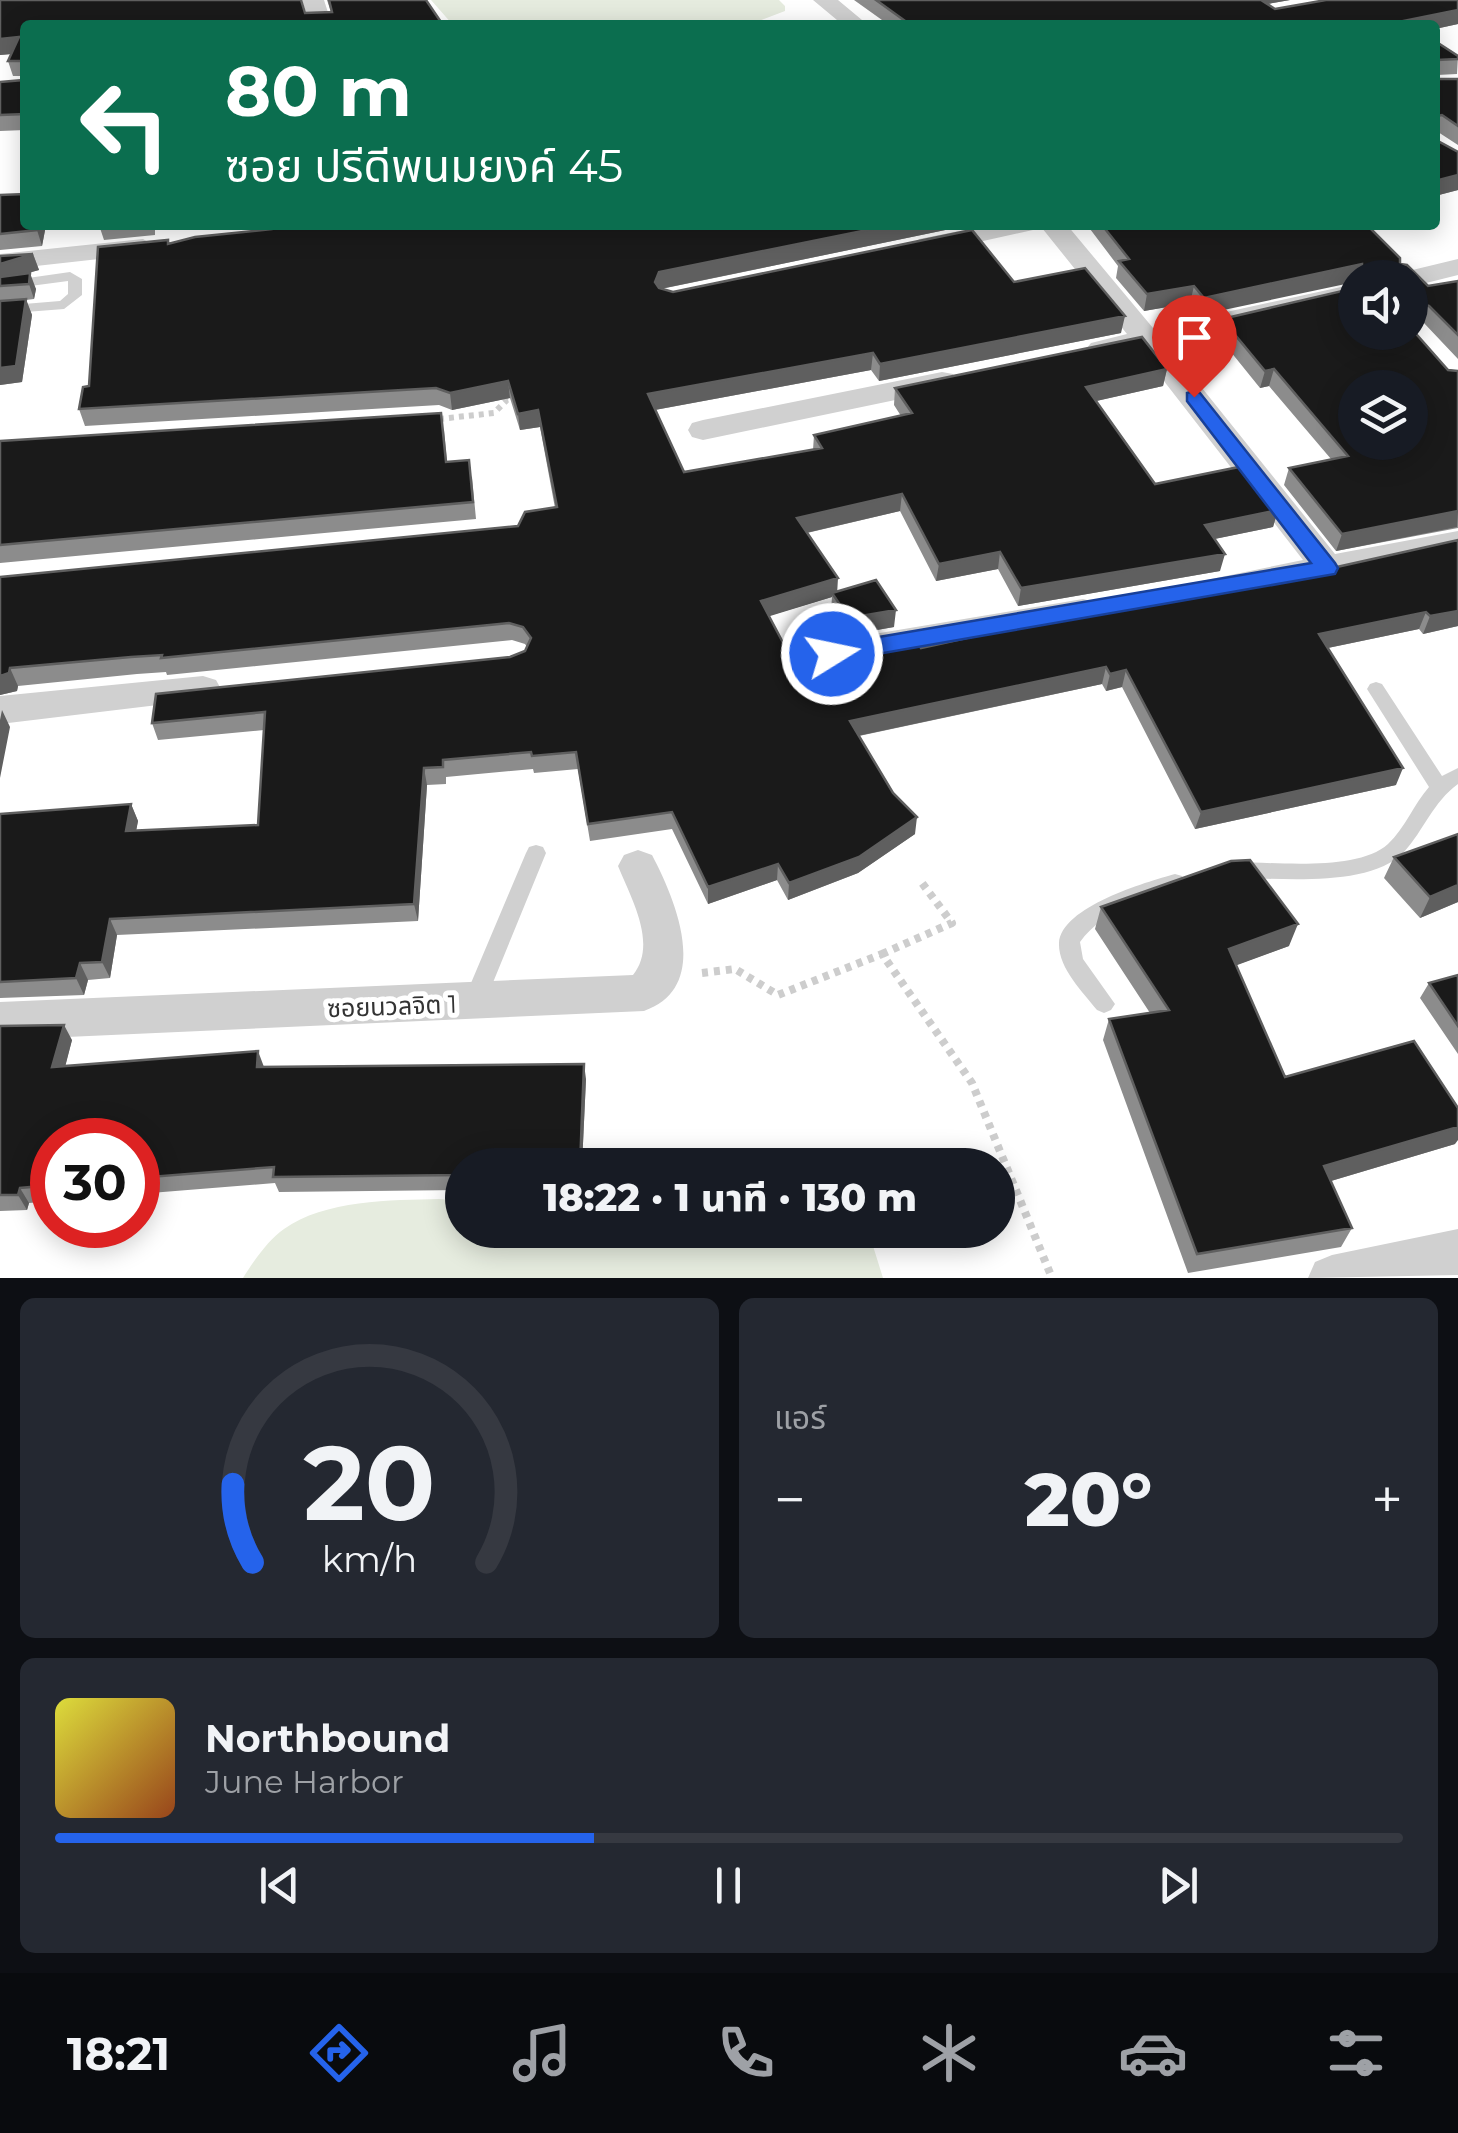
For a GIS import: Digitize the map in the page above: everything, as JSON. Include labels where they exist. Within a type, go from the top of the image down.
[{"type":"street","points":[[824,0],[850,20]]},
{"type":"street","points":[[898,252],[1006,230]]},
{"type":"street","points":[[1057,230],[1241,454],[1327,568]]},
{"type":"street","points":[[0,262],[176,244]]},
{"type":"street","points":[[1428,275],[1458,268]]},
{"type":"street","points":[[1069,356],[1338,296]]},
{"type":"street","points":[[703,430],[973,375]]},
{"type":"street","points":[[1174,596],[1458,542]]},
{"type":"street","points":[[832,654],[1117,606]]},
{"type":"street","points":[[0,710],[231,686]]},
{"type":"street","points":[[638,866],[667,944],[659,978]]},
{"type":"street","name":"ซอยนวลจิต 1","points":[[0,1020],[644,993],[659,978]]},
{"type":"street","points":[[1332,1278],[1458,1252]]},
{"type":"lane","points":[[0,286],[75,278],[74,295],[64,305],[0,310]]},
{"type":"lane","points":[[1376,689],[1438,786]]},
{"type":"lane","points":[[1104,1004],[1073,962],[1069,940],[1079,922],[1141,892],[1203,874],[1372,864],[1393,852],[1438,786],[1458,775]]},
{"type":"lane","points":[[474,1002],[536,854]]},
{"type":"path","points":[[439,419],[494,413],[508,400],[522,398]]},
{"type":"path","points":[[659,978],[736,969],[778,995],[952,923],[919,879]]},
{"type":"path","points":[[882,954],[972,1083],[1052,1278]]},
{"type":"shaded area","points":[[431,0],[779,0],[785,6],[785,11],[761,20],[449,20]]},
{"type":"shaded area","points":[[445,1200],[445,1248],[874,1248],[883,1278],[243,1278],[272,1239],[300,1219],[338,1207]]},
{"type":"building","points":[[0,0],[301,0],[305,13],[332,12],[329,0],[426,0],[440,20],[20,20],[20,61],[8,61],[19,37],[0,39]]},
{"type":"building","points":[[876,0],[1261,0],[1275,9],[1326,0],[1458,0],[1458,10],[1409,20],[904,20]]},
{"type":"building","points":[[1440,44],[1458,56],[1440,60]]},
{"type":"building","points":[[1440,79],[1458,79],[1458,126],[1442,115]]},
{"type":"building","points":[[20,80],[20,114],[0,115],[0,82]]},
{"type":"building","points":[[1440,142],[1458,152],[1458,175],[1440,180]]},
{"type":"building","points":[[20,194],[20,230],[37,230],[0,234],[0,195]]},
{"type":"building","points":[[262,230],[867,230],[659,272],[655,282],[659,288],[673,292],[972,230],[1014,282],[1085,268],[1125,316],[880,364],[873,353],[648,394],[684,472],[822,448],[814,435],[912,413],[895,388],[1142,337],[1167,369],[1086,387],[1155,484],[1244,466],[1278,510],[1205,525],[1225,554],[1021,588],[1000,552],[939,564],[902,494],[797,518],[838,578],[761,601],[798,671],[874,655],[869,648],[916,640],[921,648],[1040,622],[1038,618],[1245,583],[1247,587],[1458,540],[1458,611],[1430,616],[1426,612],[1319,634],[1403,768],[1201,812],[1126,670],[1110,674],[1106,667],[850,721],[893,793],[917,817],[859,857],[789,883],[778,864],[708,887],[672,812],[588,824],[576,752],[443,760],[443,767],[424,768],[414,904],[110,919],[102,962],[80,963],[76,978],[0,982],[0,814],[131,804],[126,831],[258,825],[265,712],[152,723],[156,694],[510,657],[525,651],[531,638],[523,627],[509,623],[161,658],[162,655],[10,668],[9,673],[0,676],[0,577],[518,526],[525,512],[557,507],[538,410],[518,414],[508,381],[450,393],[436,388],[79,409],[83,387],[89,386],[98,247],[168,240],[168,244]]},
{"type":"building","points":[[1106,230],[1372,230],[1400,258],[1338,260],[1338,269],[1204,298],[1194,286],[1147,294],[1119,261],[1129,259]]},
{"type":"building","points":[[33,254],[0,264],[0,256]]},
{"type":"building","points":[[30,273],[29,284],[0,286],[0,277]]},
{"type":"building","points":[[1458,281],[1458,335],[1429,306],[1428,286]]},
{"type":"building","points":[[1338,292],[1338,350],[1428,347],[1448,370],[1458,371],[1458,511],[1342,534],[1289,468],[1338,458],[1428,460],[1428,370],[1338,370],[1338,444],[1274,369],[1265,371],[1222,319]]},
{"type":"building","points":[[26,299],[16,366],[0,368],[0,301]]},
{"type":"building","points":[[441,413],[446,462],[469,460],[473,502],[0,545],[0,441]]},
{"type":"building","points":[[876,580],[896,610],[849,618],[832,593]]},
{"type":"building","points":[[1458,834],[1458,885],[1430,897],[1394,857]]},
{"type":"building","points":[[1250,860],[1298,924],[1229,949],[1285,1077],[1414,1041],[1458,1108],[1458,1127],[1324,1166],[1352,1228],[1197,1254],[1109,1019],[1169,1010],[1101,907],[1231,861]]},
{"type":"building","points":[[1458,975],[1458,1026],[1429,983]]},
{"type":"building","points":[[64,1025],[52,1067],[258,1051],[257,1067],[584,1064],[581,1148],[445,1148],[445,1175],[273,1177],[274,1167],[160,1176],[160,1118],[30,1118],[30,1187],[20,1188],[18,1195],[0,1195],[0,1026]]},
{"type":"route","points":[[832,654],[1327,568],[1194,397]]}]
